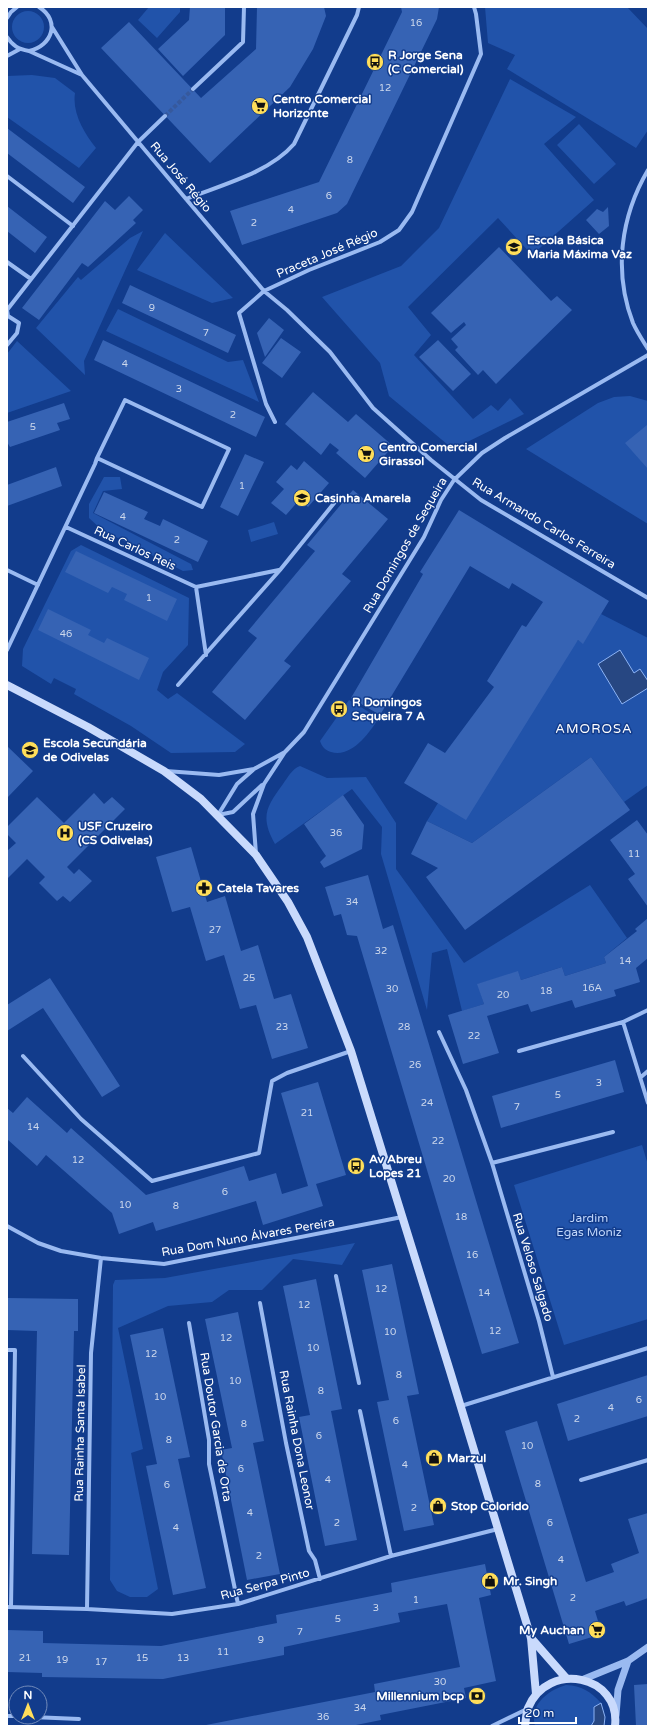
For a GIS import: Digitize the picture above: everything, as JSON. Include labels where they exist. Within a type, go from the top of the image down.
[{"type":"main road","points":[[7,685],[88,727],[164,771],[201,799],[256,854],[288,902],[307,937],[351,1051],[461,1406],[531,1638],[536,1694]]},
{"type":"main road","points":[[531,1638],[566,1678]]},
{"type":"main road","points":[[525,1726],[527,1709],[536,1694],[549,1683],[566,1678],[584,1680],[600,1688],[611,1702],[616,1722]]},
{"type":"street","points":[[7,18],[11,9],[18,7]]},
{"type":"street","points":[[39,7],[44,9]]},
{"type":"street","points":[[193,90],[243,42],[244,7]]},
{"type":"street","points":[[186,199],[269,165],[284,155],[294,144],[357,15],[359,7]]},
{"type":"street","name":"Praceta José Régio","points":[[275,422],[266,404],[239,313],[264,291],[309,270],[380,242],[399,230],[404,224],[412,212],[481,54],[474,7]]},
{"type":"street","name":"Rua José Régio","points":[[44,9],[50,18],[52,27],[82,75],[264,291]]},
{"type":"street","points":[[29,51],[38,49],[45,44],[50,36],[52,27]]},
{"type":"street","points":[[7,37],[12,44],[20,49],[29,51],[82,75]]},
{"type":"street","points":[[7,56],[20,49]]},
{"type":"street","points":[[7,345],[17,332],[18,323],[8,316],[7,310],[138,142],[165,116]]},
{"type":"street","points":[[648,170],[640,184],[628,215],[622,237],[621,264],[625,291],[633,323],[648,349]]},
{"type":"street","points":[[7,176],[72,226]]},
{"type":"street","points":[[7,262],[31,279]]},
{"type":"street","name":"Rua Armando Carlos Ferreira","points":[[264,291],[287,310],[330,352],[372,408],[454,480],[481,500],[648,598]]},
{"type":"street","name":"Rua Domingos de Sequeira","points":[[285,752],[308,725],[424,537],[441,500],[454,480],[482,453],[504,438],[648,355]]},
{"type":"street","points":[[7,650],[66,527],[97,458],[125,400],[229,449],[202,507],[97,458]]},
{"type":"street","points":[[178,685],[280,570],[339,497]]},
{"type":"street","name":"Rua Carlos Reis","points":[[66,527],[196,587]]},
{"type":"street","points":[[7,570],[38,585]]},
{"type":"street","points":[[206,655],[196,587],[280,570]]},
{"type":"street","points":[[218,815],[237,784],[254,769],[285,752]]},
{"type":"street","points":[[256,854],[253,814],[264,784],[285,752]]},
{"type":"street","points":[[164,771],[219,775],[254,769]]},
{"type":"street","points":[[218,815],[233,812],[264,784]]},
{"type":"street","points":[[519,1051],[623,1022],[648,1010]]},
{"type":"street","points":[[623,1022],[648,1103]]},
{"type":"street","name":"Rua Veloso Salgado","points":[[439,1032],[466,1090],[492,1163],[539,1321],[553,1377]]},
{"type":"street","points":[[23,1056],[81,1119],[152,1181],[259,1153],[272,1081],[287,1073],[351,1051]]},
{"type":"street","points":[[641,1077],[648,1071]]},
{"type":"street","points":[[492,1163],[613,1132]]},
{"type":"street","name":"Rua Dom Nuno Álvares Pereira","points":[[7,1226],[38,1243],[61,1251],[101,1258],[164,1264],[402,1217]]},
{"type":"street","name":"Rua Rainha Santa Isabel","points":[[87,1609],[91,1353],[101,1258]]},
{"type":"street","points":[[336,1276],[359,1383]]},
{"type":"street","name":"Rua Rainha Dona Leonor","points":[[260,1303],[286,1443],[309,1552],[315,1560],[320,1579]]},
{"type":"street","name":"Rua Doutor Garcia de Orta","points":[[189,1323],[209,1440],[209,1464],[238,1604]]},
{"type":"street","points":[[461,1406],[648,1348]]},
{"type":"street","points":[[7,1350],[15,1350],[9,1607]]},
{"type":"street","points":[[360,1411],[391,1556]]},
{"type":"street","points":[[582,1480],[648,1460]]},
{"type":"street","name":"Rua Serpa Pinto","points":[[9,1607],[87,1609],[172,1614],[238,1604],[391,1556],[498,1529]]},
{"type":"street","points":[[584,1680],[628,1661],[648,1647]]},
{"type":"street","points":[[616,1722],[618,1690],[628,1661]]},
{"type":"street","points":[[492,1726],[527,1709]]},
{"type":"street","points":[[48,1718],[79,1719]]},
{"type":"green space","points":[[149,7],[180,7],[180,12],[157,38],[138,20]]},
{"type":"green space","points":[[485,7],[627,7],[648,29],[648,130],[636,148],[507,69],[515,55],[488,43]]},
{"type":"green space","points":[[25,11],[31,11],[41,18],[44,27],[43,33],[37,40],[31,43],[25,43],[15,36],[12,30],[12,24],[19,14]]},
{"type":"green space","points":[[32,75],[55,78],[75,93],[75,108],[77,115],[87,136],[96,148],[79,168],[7,117],[7,76]]},
{"type":"green space","points":[[510,79],[576,117],[544,144],[594,200],[532,255],[498,218],[408,307],[431,335],[414,355],[473,419],[491,405],[498,411],[510,398],[524,414],[453,449],[389,396],[380,363],[322,297],[401,266],[439,228]]},
{"type":"green space","points":[[579,124],[616,164],[594,184],[557,145]]},
{"type":"green space","points":[[143,231],[84,361],[85,375],[36,328],[78,277],[81,280],[130,238]]},
{"type":"green space","points":[[165,233],[233,298],[212,303],[137,270]]},
{"type":"green space","points":[[118,309],[228,362],[243,360],[259,402],[106,331]]},
{"type":"green space","points":[[17,341],[71,391],[7,413],[7,354]]},
{"type":"green space","points":[[630,396],[648,401],[648,524],[526,449],[598,403],[614,397]]},
{"type":"green space","points":[[104,477],[120,477],[122,489],[103,491],[93,513],[191,564],[193,570],[183,571],[102,530],[89,518],[89,504]]},
{"type":"green space","points":[[274,522],[278,534],[251,542],[248,530]]},
{"type":"green space","points":[[81,545],[189,598],[188,645],[163,672],[157,690],[168,699],[177,693],[245,744],[235,752],[171,753],[131,726],[74,694],[76,689],[54,678],[51,684],[22,666],[23,649],[71,551]]},
{"type":"green space","points":[[601,614],[648,638],[648,785],[624,802],[591,757],[472,843],[427,821],[438,803],[578,640],[583,643]]},
{"type":"green space","points":[[349,700],[379,718],[365,737],[353,748],[339,753],[331,752],[324,748],[320,741]]},
{"type":"green space","points":[[300,766],[327,778],[366,777],[396,823],[396,869],[464,963],[590,885],[627,938],[604,957],[606,963],[565,976],[562,967],[521,980],[518,972],[478,984],[484,1004],[462,1011],[447,949],[432,953],[427,1010],[381,854],[382,827],[352,789],[275,844],[270,835],[266,819],[272,799],[290,774]]},
{"type":"green space","name":"Jardim Egas Moniz","points":[[642,1145],[648,1165],[648,1319],[564,1345],[514,1185]]},
{"type":"green space","points":[[355,1243],[342,1265],[293,1259],[262,1290],[229,1290],[212,1302],[168,1306],[118,1328],[143,1449],[131,1453],[158,1589],[147,1597],[130,1597],[117,1591],[110,1580],[113,1285],[115,1280],[165,1278]]},
{"type":"green space","points":[[566,1685],[585,1690],[601,1703],[594,1707],[594,1721],[591,1726],[535,1726],[535,1711],[542,1699],[553,1690]]},
{"type":"shaded area","points":[[620,650],[634,673],[640,669],[648,681],[648,688],[622,704],[598,664]]},
{"type":"shaded area","points":[[601,1703],[605,1717],[604,1726],[591,1726],[594,1721],[594,1707]]},
{"type":"building","points":[[190,7],[225,7],[225,35],[183,76],[158,49],[189,20]]},
{"type":"building","points":[[257,7],[324,7],[326,16],[313,49],[290,87],[210,163],[101,48],[129,22],[201,98],[256,49]]},
{"type":"building","points":[[401,7],[439,7],[437,19],[347,204],[337,213],[242,245],[230,211],[319,182],[402,12]]},
{"type":"building","points":[[7,128],[85,187],[73,203],[7,153]]},
{"type":"building","points":[[129,196],[143,210],[133,220],[136,223],[88,267],[82,263],[39,320],[22,308],[105,201],[115,210]]},
{"type":"building","points":[[7,206],[47,237],[35,253],[7,231]]},
{"type":"building","points":[[608,207],[609,226],[599,234],[586,220],[597,209],[603,212]]},
{"type":"building","points":[[499,247],[551,301],[557,296],[572,310],[496,384],[483,370],[478,375],[455,350],[458,347],[451,339],[466,325],[464,322],[451,333],[431,313]]},
{"type":"building","points":[[130,285],[236,335],[228,353],[122,303]]},
{"type":"building","points":[[269,318],[284,330],[265,357],[257,333]]},
{"type":"building","points":[[281,338],[301,352],[282,378],[262,363]]},
{"type":"building","points":[[103,340],[265,417],[256,437],[94,360]]},
{"type":"building","points":[[438,340],[471,374],[453,391],[419,357]]},
{"type":"building","points":[[313,392],[348,422],[356,414],[393,446],[365,478],[336,453],[339,450],[330,443],[321,455],[285,424]]},
{"type":"building","points":[[64,403],[70,419],[57,423],[60,430],[10,447],[7,442],[7,422]]},
{"type":"building","points":[[647,425],[648,426],[648,469],[625,443]]},
{"type":"building","points":[[245,454],[264,462],[238,516],[220,507]]},
{"type":"building","points":[[304,461],[329,483],[308,507],[300,499],[286,515],[271,503],[284,489],[276,482],[291,465],[297,470]]},
{"type":"building","points":[[56,467],[62,486],[7,506],[7,485]]},
{"type":"building","points":[[353,490],[388,519],[342,574],[351,581],[284,661],[291,666],[245,720],[212,692],[257,638],[248,631],[315,551],[307,545]]},
{"type":"building","points":[[104,492],[148,512],[144,519],[160,526],[163,519],[208,541],[198,562],[94,513]]},
{"type":"building","points":[[459,510],[609,601],[583,644],[578,640],[466,820],[404,783],[428,743],[445,753],[494,687],[487,681],[522,625],[526,627],[543,602],[512,583],[509,589],[470,566],[380,715],[351,698],[422,576],[423,574],[420,572]]},
{"type":"building","points":[[76,551],[177,599],[167,621],[124,600],[127,594],[112,587],[108,593],[65,572]]},
{"type":"building","points":[[48,609],[91,630],[88,635],[104,643],[107,638],[149,658],[139,680],[38,630]]},
{"type":"building","points":[[7,746],[33,771],[7,798]]},
{"type":"building","points":[[591,757],[630,810],[465,930],[426,877],[438,868],[411,854],[427,821],[472,843]]},
{"type":"building","points":[[94,793],[104,804],[112,797],[125,809],[67,867],[74,874],[79,869],[92,881],[70,902],[63,896],[57,901],[39,883],[45,877],[27,859],[8,878],[7,877],[7,851],[16,843],[7,834],[7,827],[37,797],[64,823]]},
{"type":"building","points":[[343,795],[364,825],[362,849],[324,868],[320,862],[326,856],[304,824]]},
{"type":"building","points":[[637,820],[648,835],[648,907],[628,879],[635,874],[610,840]]},
{"type":"building","points":[[191,847],[207,902],[225,896],[241,951],[258,945],[274,999],[291,994],[308,1048],[272,1059],[256,1005],[240,1009],[224,955],[206,961],[190,907],[172,912],[156,857]]},
{"type":"building","points":[[368,875],[383,929],[393,925],[519,1343],[482,1354],[357,936],[347,935],[341,914],[334,916],[325,887]]},
{"type":"building","points":[[648,918],[648,958],[636,968],[640,982],[614,990],[616,996],[575,1008],[572,1000],[531,1012],[528,1004],[487,1016],[499,1053],[463,1064],[448,1015],[484,1004],[477,984],[518,971],[521,980],[562,967],[565,976],[606,963],[604,957],[637,931],[635,929]]},
{"type":"building","points":[[50,978],[120,1086],[102,1097],[43,1008],[7,1031],[7,1005]]},
{"type":"building","points":[[615,1060],[624,1092],[501,1128],[492,1096]]},
{"type":"building","points":[[318,1082],[346,1175],[316,1184],[323,1206],[263,1225],[256,1201],[156,1231],[153,1222],[119,1234],[112,1213],[46,1155],[37,1166],[7,1139],[7,1108],[13,1113],[27,1097],[67,1133],[71,1128],[146,1195],[244,1166],[249,1181],[276,1173],[282,1194],[308,1186],[281,1093]]},
{"type":"building","points":[[392,1264],[419,1394],[407,1396],[434,1525],[404,1531],[377,1402],[389,1400],[362,1270]]},
{"type":"building","points":[[316,1279],[342,1409],[331,1411],[357,1540],[325,1546],[299,1417],[310,1415],[283,1286]]},
{"type":"building","points":[[7,1298],[78,1299],[78,1331],[74,1331],[69,1555],[32,1554],[37,1331],[7,1330]]},
{"type":"building","points":[[238,1312],[264,1441],[253,1443],[280,1574],[247,1580],[221,1450],[232,1448],[205,1319]]},
{"type":"building","points":[[163,1328],[190,1457],[178,1459],[206,1588],[173,1595],[146,1466],[157,1464],[130,1335]]},
{"type":"building","points":[[648,1375],[648,1416],[568,1441],[557,1404]]},
{"type":"building","points":[[537,1421],[586,1582],[614,1572],[611,1564],[639,1553],[628,1519],[648,1513],[648,1598],[626,1606],[624,1601],[595,1611],[602,1634],[569,1644],[505,1431]]},
{"type":"building","points":[[485,1564],[491,1595],[479,1598],[496,1681],[464,1688],[466,1698],[380,1715],[381,1720],[351,1726],[206,1725],[375,1692],[374,1684],[460,1667],[447,1604],[398,1613],[400,1622],[284,1647],[284,1655],[163,1679],[42,1677],[42,1673],[7,1672],[7,1630],[43,1631],[43,1643],[161,1646],[277,1623],[276,1615],[392,1592],[391,1583]]},
{"type":"building","points":[[648,1684],[648,1726],[636,1726],[634,1685]]},
{"type":"tunnel","points":[[165,116],[193,89]]},
{"type":"place","name":"R Jorge Sena (C Comercial)","points":[[375,62]]},
{"type":"place","name":"Centro Comercial Horizonte","points":[[260,106]]},
{"type":"place","name":"Escola Básica Maria Máxima Vaz","points":[[514,247]]},
{"type":"place","name":"Centro Comercial Girassol","points":[[366,454]]},
{"type":"place","name":"Casinha Amarela","points":[[302,498]]},
{"type":"place","name":"R Domingos Sequeira 7 A","points":[[339,709]]},
{"type":"place","name":"Escola Secundária de Odivelas","points":[[30,750]]},
{"type":"place","name":"USF Cruzeiro (CS Odivelas)","points":[[65,833]]},
{"type":"place","name":"Catela Tavares","points":[[204,888]]},
{"type":"place","name":"Av Abreu Lopes 21","points":[[356,1166]]},
{"type":"place","name":"Marzul","points":[[434,1458]]},
{"type":"place","name":"Stop Colorido","points":[[438,1506]]},
{"type":"place","name":"Mr. Singh","points":[[490,1581]]},
{"type":"place","name":"My Auchan","points":[[597,1630]]},
{"type":"place","name":"Millennium bcp","points":[[477,1696]]},
{"type":"district","name":"AMOROSA","points":[[594,728]]}]
